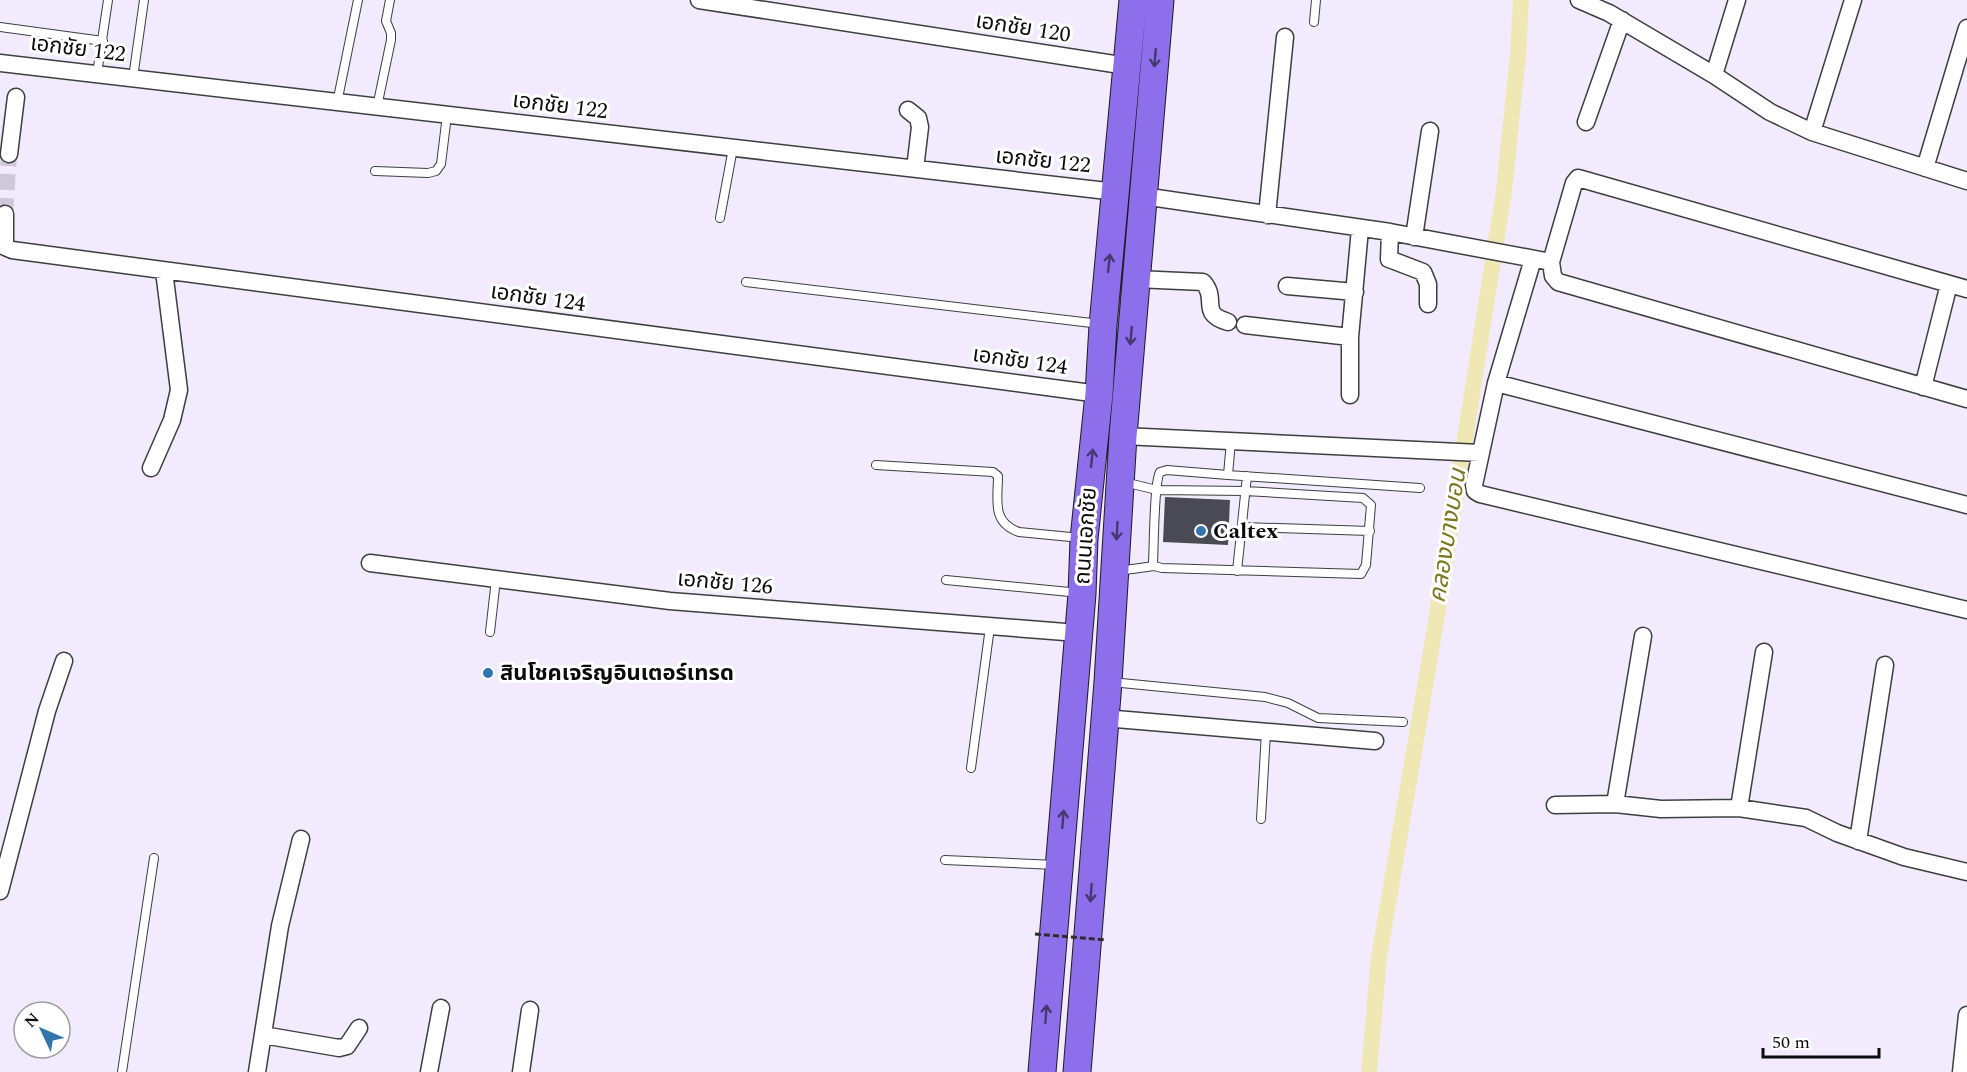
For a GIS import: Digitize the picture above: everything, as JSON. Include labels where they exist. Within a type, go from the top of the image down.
[{"type":"main road","name":"ถนนเอกชัย","points":[[1042,1072],[1044,926],[1059,865],[1082,594],[1084,538],[1099,394],[1103,325],[1133,0]]},
{"type":"main road","name":"ถนนเอกชัย","points":[[1077,1072],[1097,932],[1104,718],[1123,436],[1160,0]]},
{"type":"main road","points":[[1044,926],[1097,932]]},
{"type":"street","name":"เอกชัย 120","points":[[699,0],[1127,66]]},
{"type":"street","points":[[1579,0],[1615,11],[1770,112],[1812,132],[1967,181]]},
{"type":"street","points":[[1714,75],[1737,0]]},
{"type":"street","points":[[1812,132],[1853,0]]},
{"type":"street","points":[[1586,122],[1615,11]]},
{"type":"street","points":[[1926,168],[1967,28]]},
{"type":"street","points":[[1267,215],[1285,37]]},
{"type":"street","name":"เอกชัย 122","points":[[0,63],[1116,192]]},
{"type":"street","points":[[9,154],[16,97]]},
{"type":"street","points":[[908,110],[918,118],[920,127],[915,170]]},
{"type":"street","points":[[1414,237],[1430,131]]},
{"type":"street","points":[[1967,289],[1578,178],[1574,183],[1551,262],[1553,276],[1558,282],[1967,399]]},
{"type":"street","points":[[1143,196],[1390,232],[1551,262]]},
{"type":"street","name":"เอกชัย 124","points":[[5,214],[5,247],[12,250],[1099,394]]},
{"type":"street","points":[[1350,395],[1350,337],[1360,229]]},
{"type":"street","points":[[1390,232],[1390,260],[1423,272],[1428,284],[1428,304]]},
{"type":"street","points":[[1533,259],[1474,453],[1474,485],[1479,495],[1967,610]]},
{"type":"street","points":[[151,468],[172,420],[179,390],[164,271]]},
{"type":"street","points":[[1136,279],[1203,282],[1209,292],[1211,313],[1215,318],[1228,322]]},
{"type":"street","points":[[1923,387],[1949,284]]},
{"type":"street","points":[[1287,286],[1355,292]]},
{"type":"street","points":[[1245,325],[1350,337]]},
{"type":"street","points":[[1496,383],[1967,505]]},
{"type":"street","points":[[1123,436],[1474,453]]},
{"type":"street","name":"เอกชัย 126","points":[[370,563],[670,601],[1078,633]]},
{"type":"street","points":[[1615,804],[1643,636]]},
{"type":"street","points":[[1739,808],[1764,652]]},
{"type":"street","points":[[0,888],[47,711],[64,661]]},
{"type":"street","points":[[1858,841],[1885,665]]},
{"type":"street","points":[[1104,718],[1375,741]]},
{"type":"street","points":[[1555,805],[1615,804],[1661,809],[1739,808],[1806,818],[1858,841],[1904,857],[1967,872]]},
{"type":"street","points":[[257,1072],[280,926],[301,839]]},
{"type":"street","points":[[429,1072],[441,1008]]},
{"type":"street","points":[[521,1072],[531,1010]]},
{"type":"street","points":[[1961,1072],[1967,1015]]},
{"type":"street","points":[[262,1035],[339,1048],[347,1046],[359,1028]]},
{"type":"lane","points":[[97,74],[108,0]]},
{"type":"lane","points":[[133,78],[144,0]]},
{"type":"lane","points":[[337,103],[358,0]]},
{"type":"lane","points":[[377,107],[391,40],[386,21],[390,0]]},
{"type":"lane","points":[[1314,22],[1316,0]]},
{"type":"lane","points":[[0,27],[103,41]]},
{"type":"lane","points":[[375,171],[428,173],[436,171],[441,164],[447,115]]},
{"type":"lane","points":[[720,218],[733,148]]},
{"type":"lane","points":[[746,282],[1103,325]]},
{"type":"lane","points":[[1228,475],[1231,441]]},
{"type":"lane","points":[[876,465],[993,472],[998,476],[998,514],[1003,524],[1009,529],[1018,532],[1084,538]]},
{"type":"lane","points":[[1154,566],[1157,490],[1160,472],[1167,470],[1420,488]]},
{"type":"lane","points":[[1237,571],[1247,476]]},
{"type":"lane","points":[[1115,572],[1154,566],[1360,574],[1366,565],[1370,531],[1371,505],[1363,498],[1245,491],[1157,490],[1120,481]]},
{"type":"lane","points":[[1243,527],[1370,531]]},
{"type":"lane","points":[[490,632],[496,579]]},
{"type":"lane","points":[[946,580],[1082,594]]},
{"type":"lane","points":[[971,768],[990,627]]},
{"type":"lane","points":[[1108,682],[1265,697],[1288,703],[1318,718],[1403,722]]},
{"type":"lane","points":[[1261,819],[1266,732]]},
{"type":"lane","points":[[122,1072],[154,858]]},
{"type":"lane","points":[[945,860],[1059,865]]},
{"type":"path","points":[[1044,926],[1097,932]]},
{"type":"building","points":[[1165,497],[1230,500],[1228,545],[1163,542]]},
{"type":"waterway","name":"คลองบางบอน","points":[[1369,1072],[1379,957],[1435,628],[1504,191],[1521,0]]},
{"type":"tunnel","points":[[5,214],[9,154]]},
{"type":"place","name":"Caltex","points":[[1201,531]]},
{"type":"place","name":"สินโชคเจริญอินเตอร์เทรด","points":[[488,673]]}]
